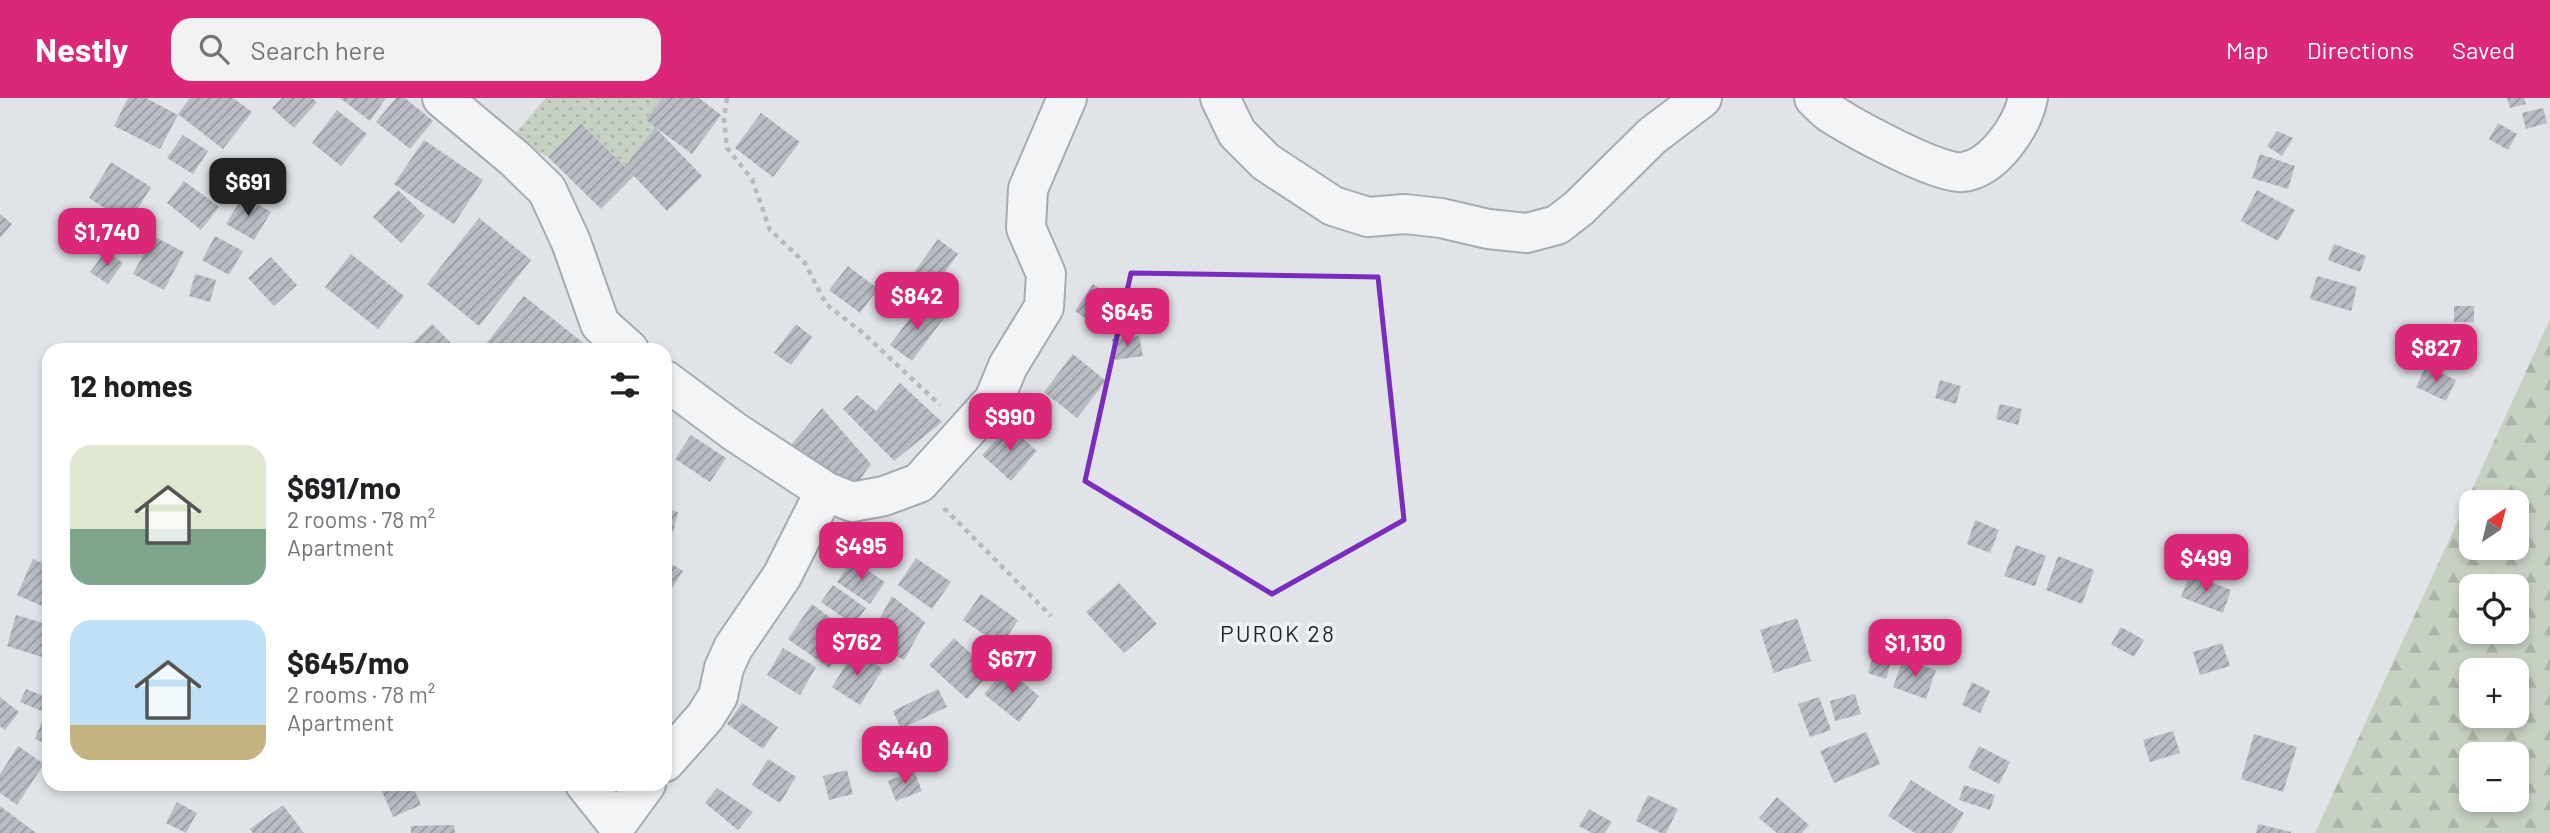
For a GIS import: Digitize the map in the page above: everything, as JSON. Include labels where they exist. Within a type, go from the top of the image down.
[{"type":"street","points":[[442,98],[514,158],[547,190],[571,242],[600,324],[621,343]]},
{"type":"street","points":[[672,385],[735,432],[825,491],[852,502],[884,496],[919,483],[994,400],[1008,366],[1044,307],[1046,274],[1026,228],[1028,189],[1067,98]]},
{"type":"street","points":[[1220,98],[1237,133],[1266,162],[1333,206],[1368,216],[1405,214],[1527,233],[1557,225],[1579,208],[1652,136],[1702,98]]},
{"type":"street","points":[[1814,98],[1829,112],[1910,155],[1941,169],[1963,173],[1986,164],[2025,112],[2028,98]]},
{"type":"street","points":[[672,754],[705,717],[718,696],[724,668],[733,648],[782,576],[825,491]]},
{"type":"street","points":[[591,791],[617,824],[641,791]]},
{"type":"path","points":[[727,98],[724,118],[727,148],[752,179],[770,230],[805,263],[826,304],[863,333],[935,398],[961,434]]},
{"type":"path","points":[[919,483],[1051,616]]},
{"type":"highlighted area","points":[[1131,273],[1378,277],[1404,520],[1272,594],[1085,481]]},
{"type":"green space","points":[[546,98],[662,98],[646,120],[655,127],[625,167],[581,123],[548,157],[511,138]]},
{"type":"green space","points":[[2550,319],[2550,833],[2315,833],[2459,518],[2459,560],[2529,560],[2529,490],[2472,490]]},
{"type":"building","points":[[128,98],[146,98],[178,115],[160,149],[114,126]]},
{"type":"building","points":[[190,98],[233,98],[252,112],[223,149],[178,114]]},
{"type":"building","points":[[282,98],[312,98],[317,102],[294,128],[272,108]]},
{"type":"building","points":[[340,98],[386,98],[370,121]]},
{"type":"building","points":[[396,98],[405,98],[433,121],[410,149],[376,122]]},
{"type":"building","points":[[662,98],[699,98],[721,115],[692,154],[646,120]]},
{"type":"building","points":[[2507,98],[2524,98],[2526,104],[2510,108]]},
{"type":"building","points":[[2543,108],[2547,123],[2526,129],[2522,113]]},
{"type":"building","points":[[337,110],[367,134],[341,166],[312,143]]},
{"type":"building","points":[[761,113],[800,142],[773,177],[735,148]]},
{"type":"building","points":[[581,123],[625,167],[655,127],[702,176],[667,211],[634,176],[601,209],[548,157]]},
{"type":"building","points":[[2498,123],[2517,134],[2508,150],[2489,139]]},
{"type":"building","points":[[2277,131],[2293,138],[2282,156],[2267,146]]},
{"type":"building","points":[[183,135],[208,151],[193,174],[167,158]]},
{"type":"building","points":[[424,140],[483,180],[454,224],[394,184]]},
{"type":"building","points":[[2260,154],[2295,166],[2288,189],[2252,178]]},
{"type":"building","points":[[262,159],[279,172],[264,191],[247,178]]},
{"type":"building","points":[[111,162],[151,187],[129,223],[89,198]]},
{"type":"building","points":[[184,181],[219,207],[201,230],[167,203]]},
{"type":"building","points":[[398,190],[425,216],[401,243],[373,217]]},
{"type":"building","points":[[2257,190],[2295,210],[2278,241],[2241,221]]},
{"type":"building","points":[[243,196],[271,212],[254,240],[226,224]]},
{"type":"building","points":[[0,214],[12,224],[0,238]]},
{"type":"building","points":[[479,218],[531,260],[479,326],[427,284]]},
{"type":"building","points":[[153,236],[184,252],[164,290],[133,274]]},
{"type":"building","points":[[215,236],[243,251],[229,275],[202,260]]},
{"type":"building","points":[[938,239],[958,254],[933,288],[913,274]]},
{"type":"building","points":[[2334,244],[2366,256],[2360,272],[2328,260]]},
{"type":"building","points":[[106,251],[123,263],[108,284],[90,272]]},
{"type":"building","points":[[351,254],[404,296],[378,329],[325,287]]},
{"type":"building","points":[[271,257],[297,285],[274,306],[248,278]]},
{"type":"building","points":[[848,266],[878,289],[860,313],[829,290]]},
{"type":"building","points":[[195,274],[216,280],[210,302],[189,296]]},
{"type":"building","points":[[2317,276],[2357,287],[2351,311],[2310,299]]},
{"type":"building","points":[[1093,284],[1121,303],[1102,330],[1075,311]]},
{"type":"building","points":[[524,296],[583,343],[487,343]]},
{"type":"building","points":[[922,302],[944,318],[912,361],[890,345]]},
{"type":"building","points":[[2454,306],[2474,306],[2474,322],[2454,322]]},
{"type":"building","points":[[432,324],[451,343],[413,343]]},
{"type":"building","points":[[796,324],[812,337],[791,365],[774,353]]},
{"type":"building","points":[[1139,336],[1143,356],[1115,360],[1112,339]]},
{"type":"building","points":[[1073,354],[1106,381],[1077,418],[1044,392]]},
{"type":"building","points":[[2426,366],[2456,380],[2446,401],[2416,387]]},
{"type":"building","points":[[1940,380],[1961,386],[1956,404],[1935,398]]},
{"type":"building","points":[[900,383],[942,422],[894,461],[843,409],[857,395],[876,411]]},
{"type":"building","points":[[2000,404],[2022,409],[2018,425],[1996,419]]},
{"type":"building","points":[[822,408],[871,464],[851,492],[785,452]]},
{"type":"building","points":[[1009,426],[1037,451],[1011,481],[982,455]]},
{"type":"building","points":[[691,435],[726,458],[710,482],[675,459]]},
{"type":"building","points":[[672,510],[678,512],[672,532]]},
{"type":"building","points":[[1975,520],[1999,530],[1990,553],[1967,544]]},
{"type":"building","points":[[2016,545],[2046,556],[2035,586],[2004,576]]},
{"type":"building","points":[[2058,556],[2094,570],[2082,604],[2046,590]]},
{"type":"building","points":[[916,558],[951,582],[932,609],[898,585]]},
{"type":"building","points":[[33,559],[42,563],[42,606],[17,595]]},
{"type":"building","points":[[852,560],[885,582],[870,604],[837,582]]},
{"type":"building","points":[[672,564],[683,571],[672,588]]},
{"type":"building","points":[[2190,574],[2231,590],[2223,613],[2181,597]]},
{"type":"building","points":[[1119,583],[1157,624],[1124,653],[1086,612]]},
{"type":"building","points":[[833,585],[866,608],[854,625],[821,602]]},
{"type":"building","points":[[981,594],[1018,620],[1001,646],[963,620]]},
{"type":"building","points":[[892,596],[925,622],[904,660],[868,640]]},
{"type":"building","points":[[812,604],[853,635],[829,668],[788,639]]},
{"type":"building","points":[[16,615],[42,623],[42,657],[7,646]]},
{"type":"building","points":[[1797,618],[1811,661],[1774,673],[1760,630]]},
{"type":"building","points":[[2121,627],[2144,640],[2134,657],[2111,644]]},
{"type":"building","points":[[954,638],[991,672],[967,699],[929,665]]},
{"type":"building","points":[[2222,643],[2230,666],[2200,675],[2193,652]]},
{"type":"building","points":[[1876,646],[1894,652],[1886,679],[1868,673]]},
{"type":"building","points":[[783,648],[816,667],[800,695],[767,675]]},
{"type":"building","points":[[855,650],[883,669],[860,705],[832,687]]},
{"type":"building","points":[[1903,659],[1936,670],[1926,699],[1893,687]]},
{"type":"building","points":[[1006,668],[1039,696],[1019,722],[984,694]]},
{"type":"building","points":[[1972,682],[1990,691],[1980,713],[1962,705]]},
{"type":"building","points":[[26,689],[42,695],[42,711],[20,702]]},
{"type":"building","points":[[938,689],[947,707],[901,729],[893,711]]},
{"type":"building","points":[[1855,694],[1861,714],[1835,721],[1830,701]]},
{"type":"building","points":[[0,697],[19,712],[5,730],[0,726]]},
{"type":"building","points":[[1819,697],[1831,730],[1810,737],[1798,704]]},
{"type":"building","points":[[742,703],[778,727],[763,749],[727,724]]},
{"type":"building","points":[[42,721],[42,742],[35,739]]},
{"type":"building","points":[[2173,731],[2180,753],[2150,762],[2143,740]]},
{"type":"building","points":[[1866,732],[1880,764],[1834,783],[1820,751]]},
{"type":"building","points":[[2254,734],[2297,747],[2283,792],[2241,779]]},
{"type":"building","points":[[18,746],[42,763],[42,767],[17,805],[0,793],[0,774]]},
{"type":"building","points":[[1979,746],[2010,762],[1999,784],[1968,768]]},
{"type":"building","points":[[768,759],[796,777],[780,803],[752,785]]},
{"type":"building","points":[[847,770],[853,794],[829,800],[823,776]]},
{"type":"building","points":[[914,771],[922,791],[896,801],[888,781]]},
{"type":"building","points":[[1911,780],[1964,813],[1952,833],[1915,833],[1888,816]]},
{"type":"building","points":[[1964,785],[1995,795],[1990,810],[1959,800]]},
{"type":"building","points":[[717,788],[753,812],[738,830],[705,803]]},
{"type":"building","points":[[382,791],[415,791],[421,805],[393,817]]},
{"type":"building","points":[[1648,795],[1678,809],[1666,833],[1636,821]]},
{"type":"building","points":[[1777,797],[1809,825],[1802,833],[1777,833],[1759,818]]},
{"type":"building","points":[[177,802],[197,813],[186,833],[166,823]]},
{"type":"building","points":[[283,805],[304,833],[253,833],[250,829]]},
{"type":"building","points":[[0,806],[36,833],[0,833]]},
{"type":"building","points":[[1589,809],[1612,822],[1605,833],[1592,833],[1579,826]]},
{"type":"building","points":[[2258,824],[2291,832],[2291,833],[2256,833]]},
{"type":"building","points":[[454,825],[455,833],[411,833],[411,826]]},
{"type":"district","name":"PUROK 28","points":[[1278,633]]}]
